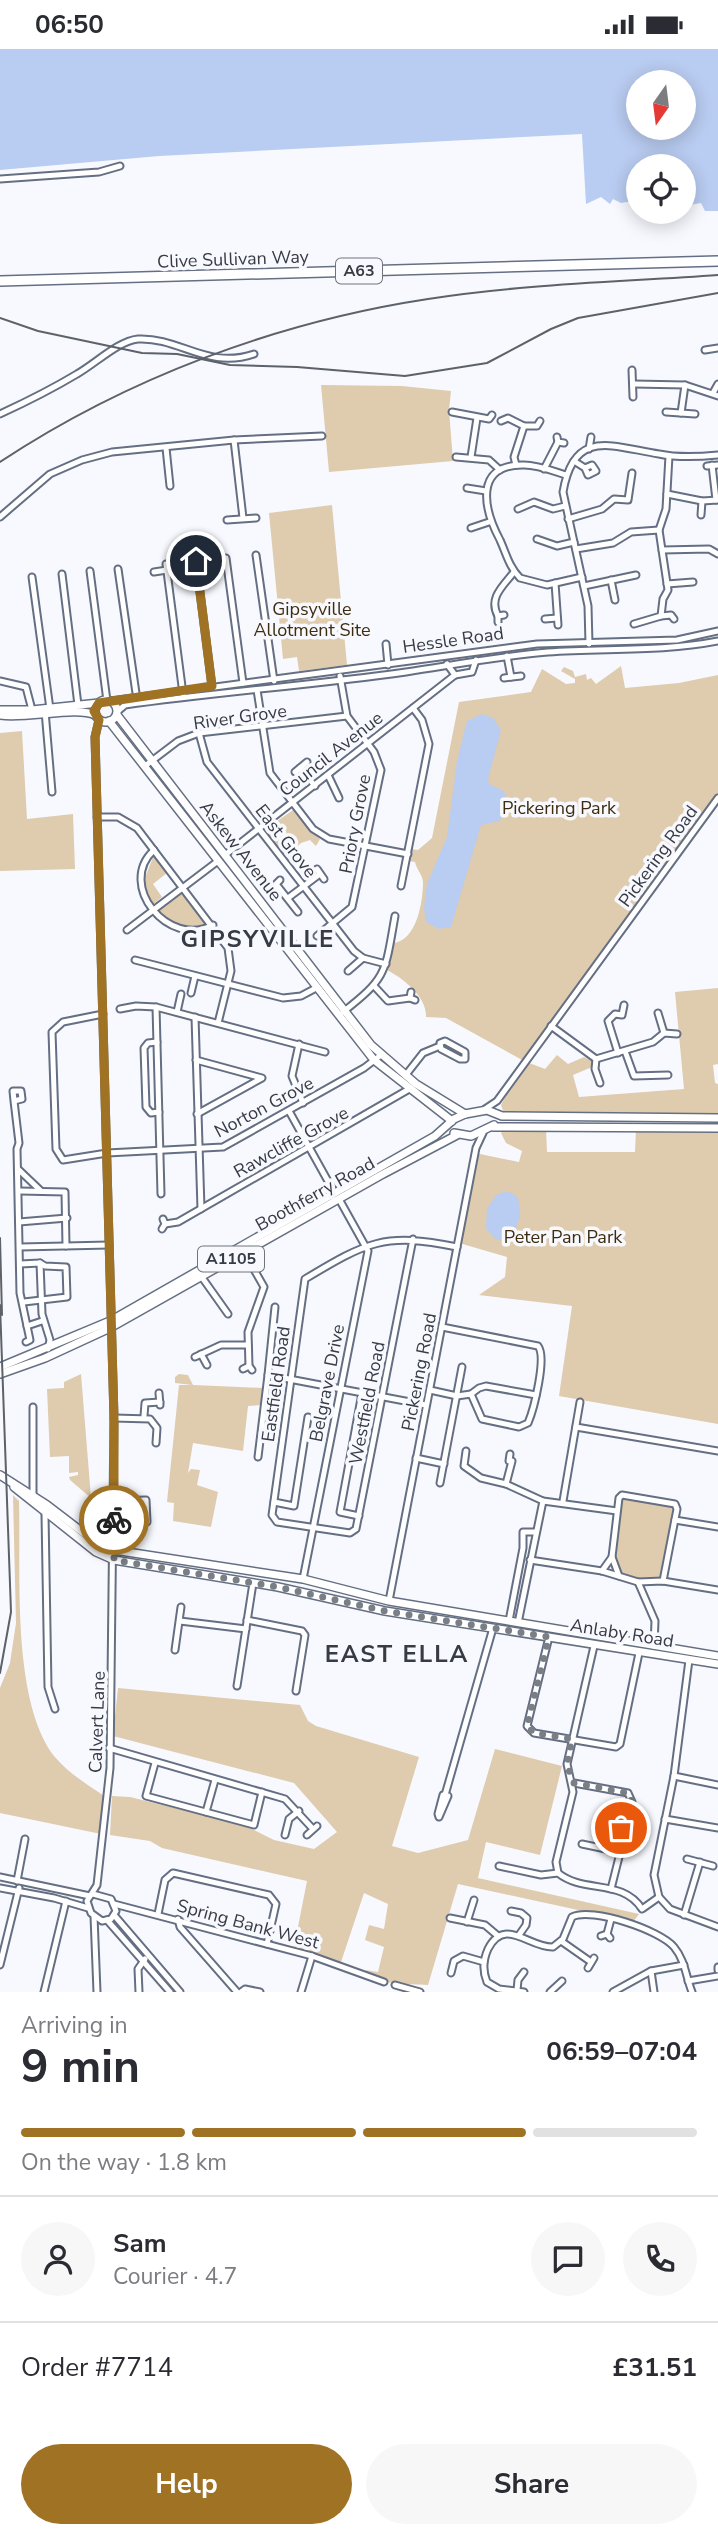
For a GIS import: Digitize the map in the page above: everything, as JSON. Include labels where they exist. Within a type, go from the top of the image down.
[{"type":"highway","name":"Clive Sullivan Way","points":[[0,279],[718,258]]},
{"type":"main road","name":"Hessle Road","points":[[0,712],[48,712],[105,702]]},
{"type":"main road","name":"Askew Avenue","points":[[105,702],[117,713],[148,764],[218,861],[341,1014],[378,1057],[452,1122]]},
{"type":"main road","points":[[97,718],[105,702]]},
{"type":"main road","name":"Hessle Road","points":[[0,712],[84,711],[110,721]]},
{"type":"main road","points":[[110,721],[117,713]]},
{"type":"main road","name":"Askew Avenue","points":[[110,721],[225,855],[316,988],[341,1014]]},
{"type":"main road","name":"Askew Avenue","points":[[378,1057],[405,1076],[413,1087],[466,1114]]},
{"type":"main road","name":"A1105","points":[[452,1122],[466,1114],[484,1110],[494,1113],[718,1118]]},
{"type":"main road","points":[[493,1127],[494,1113]]},
{"type":"main road","points":[[452,1122],[457,1135],[471,1136],[493,1127],[718,1128]]},
{"type":"main road","name":"Boothferry Road","points":[[200,1273],[244,1252],[435,1136],[452,1122]]},
{"type":"main road","name":"Boothferry Road","points":[[0,1374],[45,1358],[110,1325],[337,1196],[457,1135]]},
{"type":"main road","name":"Boothferry Road","points":[[0,1367],[48,1349],[54,1342],[110,1325]]},
{"type":"main road","name":"Anlaby Road","points":[[0,1475],[33,1495],[102,1547],[303,1579],[389,1601],[718,1655]]},
{"type":"main road","name":"Anlaby Road","points":[[9,1481],[45,1514],[96,1552],[114,1560],[325,1596],[385,1611],[718,1664]]},
{"type":"street","points":[[0,179],[99,172],[120,166]]},
{"type":"street","points":[[0,414],[65,381],[131,340],[147,340],[223,359],[239,359],[254,354]]},
{"type":"street","points":[[705,350],[718,348]]},
{"type":"street","points":[[632,370],[634,397]]},
{"type":"street","points":[[634,384],[685,385],[715,394],[718,384]]},
{"type":"street","points":[[681,413],[685,385]]},
{"type":"street","points":[[452,412],[489,419],[492,415]]},
{"type":"street","points":[[667,412],[695,414]]},
{"type":"street","points":[[471,457],[477,418]]},
{"type":"street","points":[[501,421],[508,418],[524,426],[537,426],[540,421]]},
{"type":"street","points":[[516,465],[514,457],[524,426]]},
{"type":"street","points":[[0,517],[50,474],[82,460],[112,452],[234,440],[322,436]]},
{"type":"street","points":[[589,449],[591,437]]},
{"type":"street","points":[[234,440],[243,518]]},
{"type":"street","points":[[544,469],[559,440]]},
{"type":"street","points":[[589,651],[584,586],[565,506],[566,475],[574,461],[589,449],[607,444],[669,456],[718,456]]},
{"type":"street","points":[[166,447],[170,486]]},
{"type":"street","points":[[661,616],[667,585],[659,530],[667,494],[669,456]]},
{"type":"street","points":[[456,457],[489,460],[500,470]]},
{"type":"street","points":[[574,461],[585,468]]},
{"type":"street","points":[[566,475],[516,465],[500,470],[486,491],[484,504],[489,523],[514,572],[533,584],[555,583],[582,577]]},
{"type":"street","points":[[667,494],[702,501],[717,500],[712,465]]},
{"type":"street","points":[[568,519],[602,509],[614,499],[628,500],[632,473]]},
{"type":"street","points":[[467,488],[486,491]]},
{"type":"street","points":[[701,515],[702,501]]},
{"type":"street","points":[[520,505],[534,502],[553,509],[565,506]]},
{"type":"street","points":[[227,520],[256,518]]},
{"type":"street","points":[[471,528],[489,523]]},
{"type":"street","points":[[538,542],[557,546],[613,543],[631,532],[659,530]]},
{"type":"street","points":[[662,550],[709,549],[718,554]]},
{"type":"street","points":[[256,555],[275,688]]},
{"type":"street","points":[[226,558],[243,683]]},
{"type":"street","points":[[196,561],[213,694]]},
{"type":"street","points":[[154,572],[166,567],[183,694]]},
{"type":"street","points":[[584,586],[634,576],[631,569]]},
{"type":"street","points":[[90,571],[105,702]]},
{"type":"street","points":[[128,573],[118,572],[137,700]]},
{"type":"street","points":[[500,618],[494,601],[514,572]]},
{"type":"street","points":[[62,574],[78,705]]},
{"type":"street","points":[[32,577],[48,712],[52,792]]},
{"type":"street","points":[[611,580],[615,600]]},
{"type":"street","points":[[667,585],[693,582]]},
{"type":"street","points":[[545,619],[557,622],[555,583]]},
{"type":"street","points":[[633,624],[661,616],[671,615],[674,619]]},
{"type":"street","name":"Hessle Road","points":[[105,702],[275,688],[507,656],[589,651],[677,640],[718,631]]},
{"type":"street","name":"Hessle Road","points":[[183,694],[212,686],[547,643],[678,649],[718,641]]},
{"type":"street","points":[[386,644],[388,665]]},
{"type":"street","points":[[474,653],[477,662]]},
{"type":"street","points":[[507,656],[507,678],[521,677]]},
{"type":"street","points":[[446,657],[447,665],[455,675]]},
{"type":"street","name":"Council Avenue","points":[[225,855],[455,675],[468,675],[475,669],[477,662]]},
{"type":"street","name":"Priory Grove","points":[[317,936],[352,907],[381,770],[374,751],[347,716],[340,671]]},
{"type":"street","points":[[0,681],[26,687],[32,710]]},
{"type":"street","points":[[257,690],[270,773],[320,836],[408,854]]},
{"type":"street","name":"Hessle Road","points":[[117,713],[125,705],[137,700]]},
{"type":"street","points":[[401,886],[429,744],[422,720],[413,708]]},
{"type":"street","name":"River Grove","points":[[148,764],[178,741],[199,733],[347,716]]},
{"type":"street","name":"Calvert Lane","points":[[92,1895],[97,1885],[109,1779],[114,1560],[114,1418],[97,817],[97,718]]},
{"type":"street","name":"East Grove","points":[[199,733],[207,762],[333,924],[363,958]]},
{"type":"street","points":[[307,762],[297,770],[315,786]]},
{"type":"street","points":[[328,775],[339,799]]},
{"type":"street","name":"Pickering Road","points":[[484,1110],[496,1101],[718,798]]},
{"type":"street","points":[[97,817],[115,816],[131,822],[184,887],[231,955],[228,983],[218,1023]]},
{"type":"street","points":[[154,850],[146,860],[142,879],[145,896],[153,911],[179,929],[192,931],[212,925]]},
{"type":"street","points":[[127,930],[218,861]]},
{"type":"street","points":[[288,898],[320,874]]},
{"type":"street","points":[[281,880],[276,884],[298,912]]},
{"type":"street","points":[[341,1014],[375,987],[386,964],[392,920]]},
{"type":"street","points":[[348,971],[363,958],[386,964]]},
{"type":"street","points":[[138,963],[289,998],[316,988]]},
{"type":"street","points":[[192,993],[195,976]]},
{"type":"street","points":[[375,987],[388,1001],[412,997]]},
{"type":"street","points":[[177,1012],[181,994]]},
{"type":"street","points":[[618,1053],[608,1021],[615,1014],[622,1014],[624,1005]]},
{"type":"street","points":[[120,1009],[136,1006],[156,1007],[325,1052]]},
{"type":"street","points":[[156,1007],[159,1190]]},
{"type":"street","points":[[658,1011],[664,1033]]},
{"type":"street","name":"Norton Grove","points":[[103,1014],[58,1024],[52,1032],[56,1149],[63,1160],[107,1153],[223,1147],[303,1103],[378,1057]]},
{"type":"street","points":[[195,1017],[201,1209]]},
{"type":"street","points":[[551,1026],[596,1059]]},
{"type":"street","points":[[596,1059],[653,1042],[664,1033],[677,1034]]},
{"type":"street","points":[[157,1042],[146,1044],[144,1048],[146,1107],[151,1113],[159,1112]]},
{"type":"street","points":[[405,1076],[419,1056],[446,1042],[464,1051],[466,1058],[460,1059],[440,1046]]},
{"type":"street","points":[[299,1044],[292,1076],[303,1103]]},
{"type":"street","points":[[316,1057],[317,1050]]},
{"type":"street","points":[[625,1051],[634,1076],[669,1075]]},
{"type":"street","points":[[596,1059],[595,1069],[600,1083]]},
{"type":"street","points":[[195,1060],[262,1078],[197,1114]]},
{"type":"street","name":"Rawcliffe Grove","points":[[163,1224],[178,1221],[201,1209],[413,1087]]},
{"type":"street","points":[[14,1101],[20,1191],[20,1293],[30,1340],[26,1343]]},
{"type":"street","name":"Pickering Road","points":[[494,1113],[496,1101]]},
{"type":"street","points":[[289,1111],[365,1245],[413,1239],[457,1247]]},
{"type":"street","name":"Pickering Road","points":[[389,1601],[476,1148],[483,1133]]},
{"type":"street","points":[[471,1136],[476,1148]]},
{"type":"street","points":[[19,1170],[41,1191]]},
{"type":"street","points":[[20,1191],[65,1192],[66,1246]]},
{"type":"street","points":[[19,1222],[67,1218]]},
{"type":"street","name":"Westfield Road","points":[[359,1516],[413,1239]]},
{"type":"street","points":[[20,1247],[109,1245]]},
{"type":"street","name":"Eastfield Road","points":[[274,1502],[305,1279],[365,1245]]},
{"type":"street","name":"Belgrave Drive","points":[[303,1579],[368,1251],[365,1245]]},
{"type":"street","points":[[244,1252],[264,1287],[248,1332],[248,1368]]},
{"type":"street","points":[[20,1263],[40,1262],[45,1266],[66,1267],[67,1297],[24,1302]]},
{"type":"street","points":[[40,1262],[42,1321],[54,1342]]},
{"type":"street","points":[[200,1273],[228,1314]]},
{"type":"street","points":[[258,1457],[275,1307]]},
{"type":"street","points":[[27,1326],[42,1321]]},
{"type":"street","points":[[442,1327],[538,1346],[542,1353],[536,1395],[528,1423],[519,1427],[482,1419],[471,1394]]},
{"type":"street","points":[[207,1365],[198,1356],[221,1345],[248,1345]]},
{"type":"street","points":[[440,1483],[462,1367]]},
{"type":"street","points":[[268,1375],[426,1405]]},
{"type":"street","points":[[430,1390],[457,1396],[471,1394],[486,1386],[536,1395]]},
{"type":"street","points":[[144,1416],[145,1403],[160,1404],[159,1393]]},
{"type":"street","points":[[308,1417],[294,1506],[274,1502],[272,1515],[277,1522],[350,1533],[356,1529],[359,1516],[340,1512],[362,1393]]},
{"type":"street","points":[[562,1501],[580,1402]]},
{"type":"street","points":[[33,1407],[33,1495]]},
{"type":"street","points":[[114,1418],[144,1416],[155,1422],[156,1443]]},
{"type":"street","points":[[576,1427],[718,1451]]},
{"type":"street","points":[[466,1451],[464,1466],[481,1478],[506,1484],[543,1501],[562,1501],[617,1511]]},
{"type":"street","points":[[506,1484],[512,1461],[509,1461],[510,1454]]},
{"type":"street","points":[[416,1458],[444,1464]]},
{"type":"street","points":[[619,1576],[612,1557],[617,1511],[622,1495],[675,1504],[677,1509],[663,1581]]},
{"type":"street","points":[[113,1501],[147,1497],[147,1522]]},
{"type":"street","points":[[518,1623],[543,1501]]},
{"type":"street","points":[[45,1514],[48,1687],[55,1709]]},
{"type":"street","points":[[675,1520],[718,1527]]},
{"type":"street","points":[[509,1621],[523,1548],[523,1532],[536,1532]]},
{"type":"street","points":[[602,1571],[612,1557]]},
{"type":"street","points":[[530,1560],[602,1571],[638,1582],[663,1581],[718,1590]]},
{"type":"street","points":[[638,1582],[655,1621],[654,1646]]},
{"type":"street","points":[[237,1686],[253,1583]]},
{"type":"street","points":[[169,1612],[180,1610],[175,1650]]},
{"type":"street","points":[[247,1620],[302,1631],[305,1635],[296,1691]]},
{"type":"street","points":[[180,1621],[246,1629]]},
{"type":"street","points":[[445,1795],[493,1628]]},
{"type":"street","points":[[549,1637],[527,1726],[534,1733],[609,1747],[620,1744],[639,1653]]},
{"type":"street","points":[[558,1873],[556,1861],[574,1783],[567,1765],[594,1646]]},
{"type":"street","points":[[689,1660],[674,1776],[654,1875],[659,1897],[670,1909],[718,1927]]},
{"type":"street","points":[[109,1748],[289,1800],[315,1828],[307,1835]]},
{"type":"street","points":[[155,1763],[146,1796],[254,1825],[262,1792]]},
{"type":"street","points":[[674,1776],[718,1785]]},
{"type":"street","points":[[206,1812],[215,1780]]},
{"type":"street","points":[[574,1783],[628,1793],[632,1802],[611,1889]]},
{"type":"street","points":[[285,1835],[289,1819],[299,1811]]},
{"type":"street","points":[[665,1819],[718,1828]]},
{"type":"street","points":[[0,1965],[19,1891],[25,1839]]},
{"type":"street","points":[[585,1846],[620,1852]]},
{"type":"street","points":[[687,1859],[713,1865]]},
{"type":"street","points":[[684,1915],[699,1862]]},
{"type":"street","points":[[499,1866],[541,1875],[558,1873],[566,1879],[635,1897],[642,1909],[659,1897]]},
{"type":"street","points":[[158,1914],[165,1880],[173,1873],[269,1895],[275,1900],[276,1908],[267,1944]]},
{"type":"street","points":[[0,1877],[92,1895],[105,1895]]},
{"type":"street","points":[[97,1885],[114,1904],[115,1913],[180,1992]]},
{"type":"street","points":[[0,1888],[88,1908],[94,1916],[104,1921],[170,1992]]},
{"type":"street","points":[[88,1908],[92,1895]]},
{"type":"street","points":[[467,1922],[474,1899]]},
{"type":"street","points":[[44,1992],[66,1901]]},
{"type":"street","name":"Spring Bank West","points":[[114,1904],[312,1956],[360,1971],[384,1982]]},
{"type":"street","points":[[471,1907],[478,1909]]},
{"type":"street","name":"Spring Bank West","points":[[115,1913],[128,1908]]},
{"type":"street","points":[[511,1911],[530,1917],[519,1935]]},
{"type":"street","points":[[94,1929],[115,1913]]},
{"type":"street","points":[[524,1972],[517,1975],[520,1991],[499,1989],[487,1982],[484,1962],[488,1950],[498,1936],[507,1933],[519,1935],[548,1947],[561,1941],[568,1922],[577,1915],[611,1919],[649,1930],[668,1940],[684,1965],[692,1992]]},
{"type":"street","points":[[94,1916],[97,1992]]},
{"type":"street","points":[[450,1918],[485,1925],[498,1936]]},
{"type":"street","points":[[178,1919],[180,1927],[231,1986],[239,1992],[249,1989],[260,1992]]},
{"type":"street","points":[[606,1936],[611,1919]]},
{"type":"street","points":[[561,1941],[591,1963]]},
{"type":"street","points":[[139,1992],[138,1969],[149,1955]]},
{"type":"street","points":[[301,1992],[312,1956]]},
{"type":"street","points":[[451,1973],[455,1956],[484,1962]]},
{"type":"street","points":[[613,1992],[651,1971],[684,1965]]},
{"type":"street","points":[[651,1971],[654,1992]]},
{"type":"street","points":[[688,1981],[718,1976]]},
{"type":"street","points":[[550,1992],[553,1983],[562,1981]]},
{"type":"street","points":[[395,1985],[418,1992]]},
{"type":"street","points":[[224,1992],[231,1986]]},
{"type":"green space","points":[[321,385],[402,386],[451,391],[449,410],[453,461],[329,472]]},
{"type":"green space","name":"Gipsyville Allotment Site","points":[[332,505],[347,665],[299,671],[297,657],[283,659],[269,513]]},
{"type":"green space","name":"Pickering Park","points":[[621,666],[625,688],[679,683],[718,675],[718,794],[524,1061],[446,1018],[426,1017],[419,996],[387,970],[393,943],[408,935],[420,909],[423,879],[415,862],[409,861],[411,849],[418,850],[432,838],[459,702],[531,692],[542,669],[566,684],[575,683],[575,679],[561,671],[564,667],[573,671],[575,677],[586,674],[587,680],[591,678],[596,684]]},
{"type":"green space","points":[[22,731],[27,819],[73,814],[75,869],[0,871],[0,733]]},
{"type":"green space","points":[[293,810],[320,839],[316,846],[310,840],[301,843],[284,858],[263,831]]},
{"type":"green space","points":[[154,855],[168,872],[153,884],[162,897],[151,906],[144,880]]},
{"type":"green space","points":[[182,891],[210,926],[181,925],[156,911]]},
{"type":"green space","points":[[718,988],[718,1064],[713,1065],[715,1083],[718,1084],[718,1116],[504,1113],[501,1105],[524,1061],[545,1069],[557,1055],[568,1064],[584,1057],[592,1061],[592,1067],[573,1075],[579,1097],[684,1089],[675,992]]},
{"type":"green space","name":"Peter Pan Park","points":[[506,1128],[546,1129],[547,1152],[635,1152],[636,1129],[718,1130],[718,1424],[559,1396],[572,1306],[479,1295],[505,1277],[507,1257],[459,1243],[475,1153],[519,1162],[522,1151],[506,1143],[501,1133]]},
{"type":"green space","points":[[81,1374],[91,1498],[70,1480],[69,1477],[78,1475],[78,1472],[69,1473],[69,1456],[50,1457],[47,1389],[64,1388],[64,1382]]},
{"type":"green space","points":[[179,1374],[188,1375],[193,1385],[264,1388],[262,1405],[248,1406],[243,1451],[193,1443],[188,1473],[191,1469],[200,1470],[197,1485],[218,1492],[211,1527],[173,1521],[174,1503],[167,1502],[179,1385],[192,1385],[175,1383],[175,1377]]},
{"type":"green space","points":[[13,1495],[19,1501],[21,1633],[31,1702],[40,1732],[54,1756],[71,1773],[104,1796],[101,1834],[0,1813],[0,1688],[10,1663],[16,1623]]},
{"type":"green space","points":[[623,1497],[672,1507],[674,1512],[660,1579],[637,1579],[621,1573],[615,1552],[620,1499]]},
{"type":"green space","points":[[118,1688],[300,1705],[308,1721],[316,1726],[419,1757],[392,1846],[418,1853],[468,1840],[495,1749],[562,1766],[540,1855],[486,1842],[478,1878],[639,1914],[633,1922],[458,1884],[428,1985],[386,1982],[365,1970],[378,1972],[384,1947],[365,1940],[369,1925],[384,1929],[388,1904],[364,1893],[341,1962],[294,1947],[307,1881],[162,1848],[150,1841],[110,1835],[112,1796],[130,1797],[244,1825],[274,1840],[314,1849],[337,1832],[294,1783],[113,1736]]},
{"type":"water","points":[[0,49],[718,49],[718,211],[705,211],[701,203],[696,204],[696,154],[626,154],[626,202],[613,199],[610,204],[601,197],[586,204],[582,134],[159,156],[0,170]]},
{"type":"water","points":[[482,714],[493,718],[501,730],[488,779],[489,784],[504,791],[506,798],[500,821],[481,825],[451,927],[439,929],[426,922],[424,907],[427,884],[447,837],[457,761],[467,721]]},
{"type":"water","points":[[507,1191],[518,1197],[520,1217],[513,1235],[496,1240],[486,1228],[487,1209],[496,1195]]},
{"type":"railway","points":[[0,462],[99,404],[151,380],[205,358],[315,322],[371,309],[464,294],[718,275]]},
{"type":"railway","points":[[0,318],[38,331],[142,353],[177,354],[230,365],[297,367],[405,376],[487,363],[551,329],[578,318],[718,293]]},
{"type":"railway","points":[[0,1238],[2,1315]]},
{"type":"railway","points":[[0,1305],[11,1612],[0,1673]]},
{"type":"way so far","points":[[114,1520],[114,1560],[278,1587],[385,1611],[549,1637],[527,1726],[534,1733],[572,1739],[567,1765],[574,1783],[628,1793],[632,1806],[626,1829],[621,1828]]},
{"type":"district","name":"GIPSYVILLE","points":[[258,939]]},
{"type":"district","name":"EAST ELLA","points":[[397,1654]]},
{"type":"route","points":[[114,1520],[114,1418],[95,737],[95,727],[99,720],[94,711],[99,703],[212,686],[196,561]]}]
